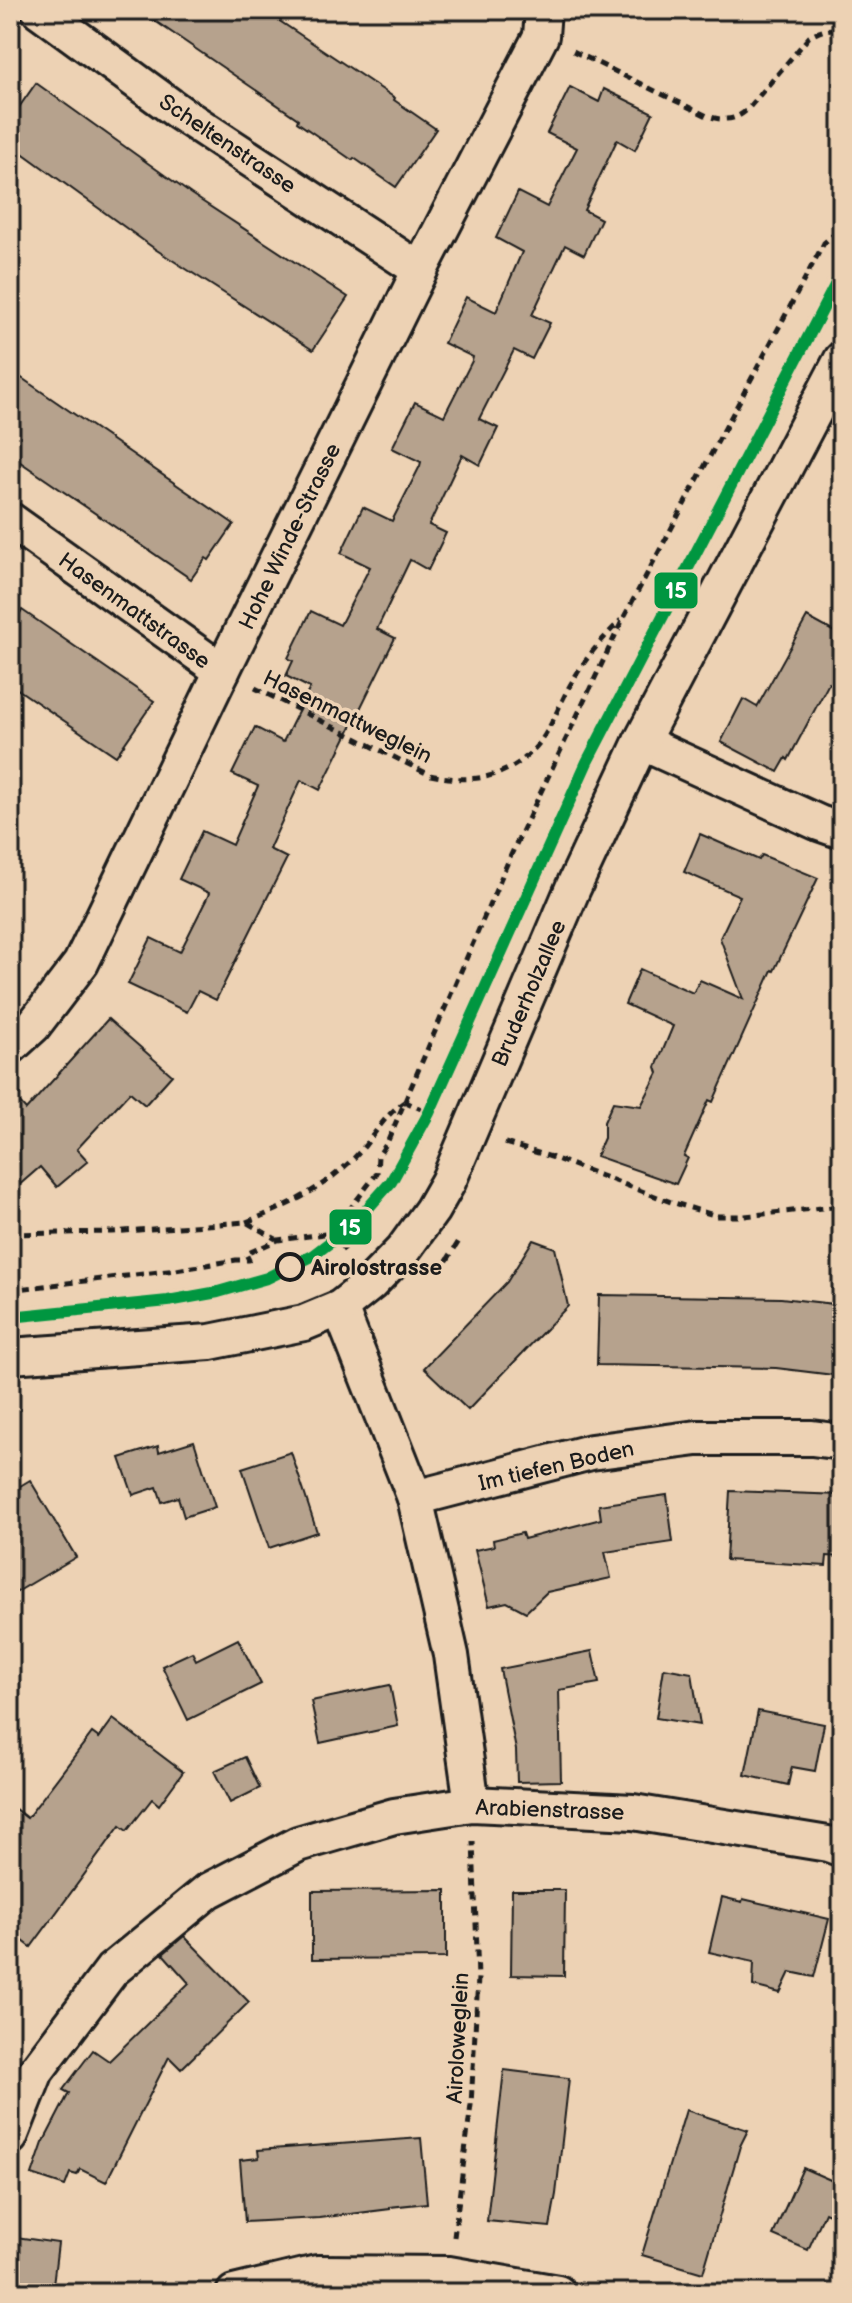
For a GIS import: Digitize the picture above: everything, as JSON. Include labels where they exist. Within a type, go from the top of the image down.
[{"type":"street","name":"Scheltenstrasse","points":[[39,10],[180,113],[420,270]]},
{"type":"street","name":"Hohe Winde-Strasse","points":[[10,1047],[33,1026],[81,963],[542,23]]},
{"type":"street","name":"Bruderholzallee","points":[[10,1356],[210,1342],[304,1323],[340,1308],[370,1284],[403,1250],[448,1182],[573,888],[641,742],[842,359]]},
{"type":"street","name":"Hasenmattstrasse","points":[[10,520],[222,671]]},
{"type":"street","points":[[641,742],[842,831]]},
{"type":"street","points":[[340,1308],[415,1498],[451,1655],[472,1804]]},
{"type":"street","name":"Im tiefen Boden","points":[[415,1498],[591,1452],[697,1438],[812,1438],[842,1442]]},
{"type":"street","name":"Arabienstrasse","points":[[10,2137],[36,2071],[112,1970],[208,1891],[298,1844],[394,1816],[472,1804],[633,1812],[828,1844],[842,1849]]},
{"type":"street","points":[[234,2293],[317,2273],[449,2274],[558,2293]]},
{"type":"path","points":[[542,23],[707,116],[727,120],[740,116],[748,109],[809,37],[821,30],[842,30]]},
{"type":"path","points":[[10,1290],[249,1260],[246,1254],[278,1240],[332,1233],[377,1173],[378,1156],[387,1143],[510,857],[624,617],[824,243],[842,224]]},
{"type":"path","name":"Hasenmattweglein","points":[[222,671],[430,775],[456,780],[482,779],[518,764],[540,741],[575,676],[624,617]]},
{"type":"path","points":[[404,1101],[443,1119]]},
{"type":"path","points":[[10,1234],[111,1232],[246,1222],[280,1210],[315,1191],[353,1158],[392,1110],[404,1101]]},
{"type":"path","points":[[498,1141],[717,1216],[842,1206]]},
{"type":"path","points":[[246,1222],[278,1240]]},
{"type":"path","points":[[332,1233],[353,1260]]},
{"type":"path","name":"Airoloweglein","points":[[449,2274],[471,2105],[478,1978],[472,1804]]},
{"type":"building","points":[[139,10],[263,10],[436,129],[396,187],[354,158],[352,160],[297,122],[298,119]]},
{"type":"building","points":[[36,83],[191,194],[348,297],[313,350],[155,249],[10,144],[10,120]]},
{"type":"building","points":[[570,87],[599,102],[604,89],[653,113],[635,150],[617,140],[584,210],[601,219],[584,255],[565,245],[532,315],[550,323],[532,359],[514,350],[479,419],[498,428],[480,465],[462,455],[429,525],[446,533],[428,570],[410,560],[377,629],[395,638],[320,790],[301,780],[269,849],[287,858],[216,1000],[198,991],[187,1012],[128,984],[151,938],[180,952],[208,896],[209,893],[179,879],[202,831],[232,845],[258,786],[232,774],[255,727],[283,742],[310,688],[286,676],[293,661],[288,658],[311,611],[340,625],[370,567],[341,553],[363,507],[392,521],[420,466],[421,462],[392,448],[415,402],[444,416],[472,361],[473,357],[444,343],[466,297],[496,312],[522,252],[496,238],[518,192],[547,207],[577,148],[547,133]]},
{"type":"building","points":[[10,370],[234,524],[209,560],[206,558],[191,579],[10,455]]},
{"type":"building","points":[[22,610],[154,701],[116,756],[10,684],[10,628]]},
{"type":"building","points":[[807,617],[842,636],[842,690],[829,683],[788,760],[786,758],[778,772],[721,742],[743,699],[757,707]]},
{"type":"building","points":[[700,834],[759,860],[762,855],[818,878],[772,970],[713,1102],[709,1100],[684,1156],[688,1158],[676,1184],[596,1156],[604,1138],[604,1122],[613,1102],[641,1106],[658,1073],[656,1067],[673,1026],[625,1004],[640,969],[693,993],[700,980],[743,999],[720,938],[740,896],[684,872]]},
{"type":"building","points":[[108,1019],[172,1075],[145,1105],[130,1092],[77,1149],[88,1161],[57,1187],[40,1167],[10,1193],[10,1092],[26,1110]]},
{"type":"building","points":[[533,1240],[555,1248],[568,1306],[468,1410],[424,1368],[507,1282]]},
{"type":"building","points":[[599,1295],[781,1298],[842,1305],[842,1376],[776,1368],[597,1365]]},
{"type":"building","points":[[194,1441],[215,1507],[184,1517],[178,1497],[162,1502],[157,1487],[133,1495],[120,1458],[158,1446],[159,1452]]},
{"type":"building","points":[[291,1452],[317,1532],[269,1548],[242,1468]]},
{"type":"building","points":[[30,1480],[76,1557],[10,1596],[10,1492]]},
{"type":"building","points":[[730,1491],[842,1495],[842,1557],[827,1556],[826,1566],[726,1560]]},
{"type":"building","points":[[667,1495],[673,1542],[605,1552],[611,1578],[547,1592],[526,1612],[507,1602],[489,1606],[475,1550],[494,1546],[493,1540],[522,1533],[524,1539],[601,1519],[599,1505]]},
{"type":"building","points":[[238,1639],[261,1684],[188,1720],[162,1666],[192,1652],[196,1660]]},
{"type":"building","points":[[592,1651],[599,1683],[559,1690],[561,1781],[517,1782],[516,1750],[500,1669]]},
{"type":"building","points":[[664,1668],[692,1673],[700,1725],[656,1718]]},
{"type":"building","points":[[390,1685],[398,1726],[320,1743],[311,1701]]},
{"type":"building","points":[[758,1711],[824,1724],[815,1771],[792,1767],[788,1785],[745,1775]]},
{"type":"building","points":[[113,1719],[183,1772],[159,1805],[152,1799],[127,1831],[120,1826],[31,1947],[10,1931],[10,1805],[27,1818],[92,1733],[99,1738]]},
{"type":"building","points":[[245,1757],[260,1788],[230,1803],[214,1771]]},
{"type":"building","points":[[446,1890],[446,1958],[312,1959],[312,1891]]},
{"type":"building","points":[[512,1890],[565,1890],[564,1976],[511,1975]]},
{"type":"building","points":[[722,1897],[829,1919],[814,1977],[790,1972],[780,1993],[753,1986],[754,1962],[709,1952]]},
{"type":"building","points":[[184,1936],[249,2002],[181,2069],[169,2057],[106,2182],[80,2169],[77,2175],[70,2173],[65,2186],[32,2175],[43,2143],[69,2093],[63,2090],[93,2050],[109,2061],[189,1983],[163,1954]]},
{"type":"building","points":[[504,2070],[569,2078],[550,2227],[487,2221]]},
{"type":"building","points":[[686,2110],[748,2130],[740,2146],[703,2273],[642,2255]]},
{"type":"building","points":[[421,2138],[427,2203],[319,2218],[245,2222],[240,2160],[259,2158],[258,2150]]},
{"type":"building","points":[[803,2168],[842,2185],[842,2198],[834,2216],[825,2212],[808,2250],[773,2235]]},
{"type":"building","points":[[16,2237],[58,2243],[52,2293],[10,2293]]},
{"type":"transit line","name":"15","points":[[10,1317],[168,1301],[218,1292],[267,1278],[312,1256],[353,1225],[391,1182],[429,1113],[587,762],[842,272]]},
{"type":"place","name":"Airolostrasse","points":[[290,1267]]}]
